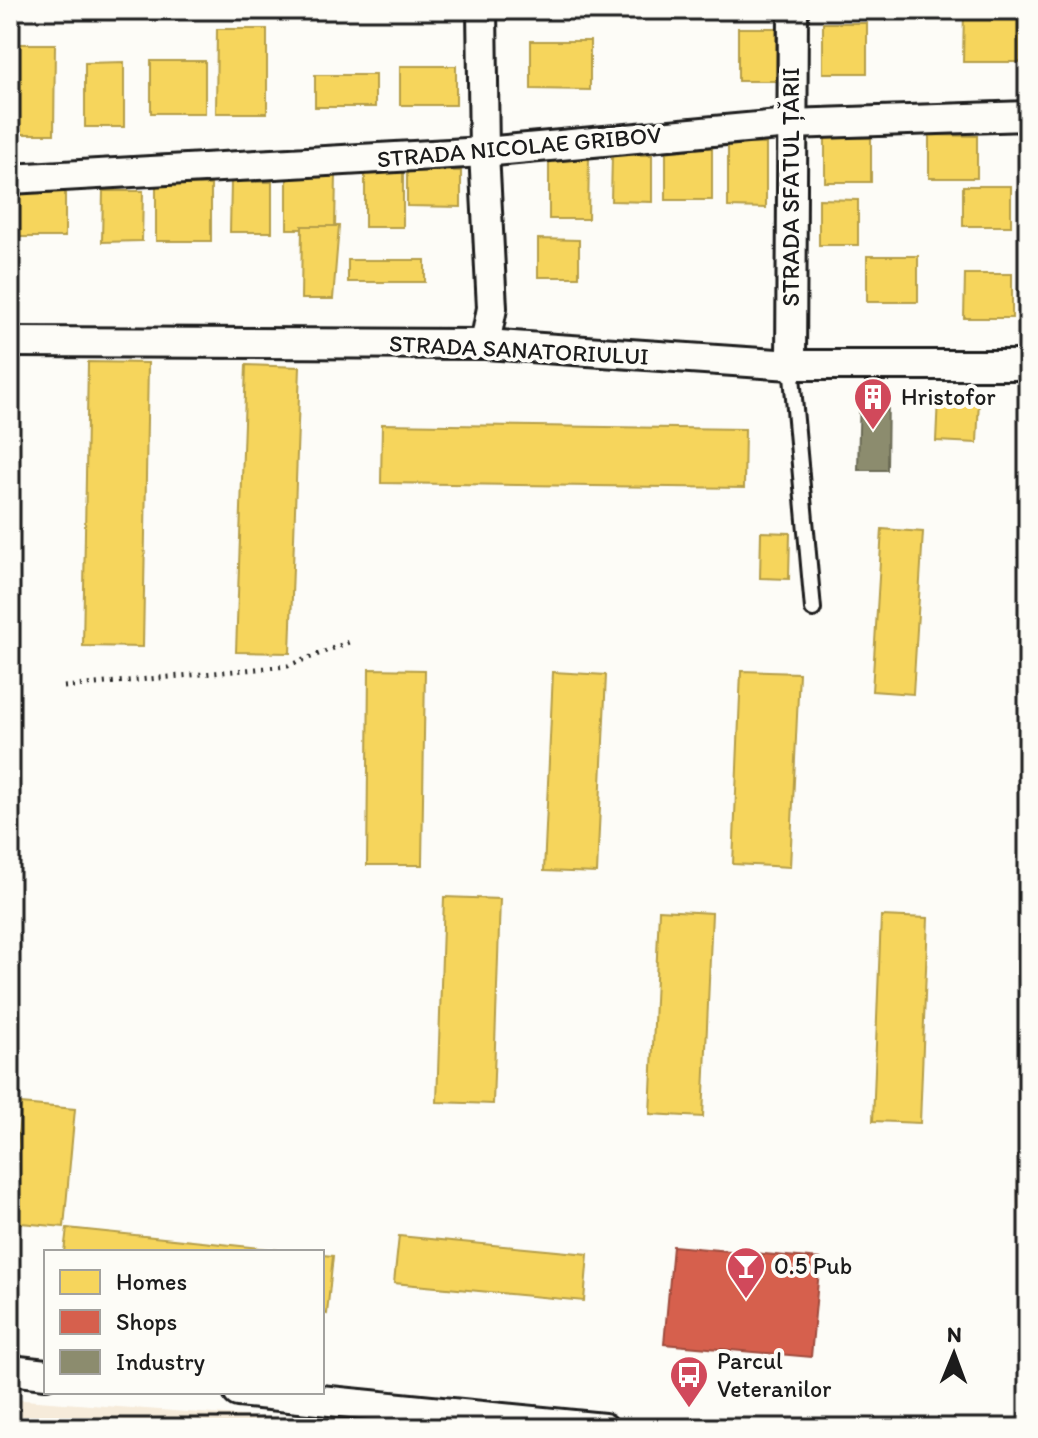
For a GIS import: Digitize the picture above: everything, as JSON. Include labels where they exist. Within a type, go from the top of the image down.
[{"type":"street","points":[[482,10],[484,152],[492,308],[485,344]]},
{"type":"street","name":"STRADA SFATUL ȚĂRII","points":[[791,365],[793,10]]},
{"type":"street","name":"STRADA NICOLAE GRIBOV","points":[[10,179],[484,152],[790,124],[1028,116]]},
{"type":"street","name":"STRADA SANATORIULUI","points":[[10,342],[485,344],[791,365],[1028,365]]},
{"type":"street","points":[[10,1370],[44,1374]]},
{"type":"street","points":[[258,1394],[604,1428]]},
{"type":"lane","points":[[791,365],[813,609]]},
{"type":"path","points":[[64,687],[288,666],[349,642]]},
{"type":"shaded area","points":[[1026,776],[1028,1210],[1016,1210]]},
{"type":"shaded area","points":[[10,1399],[379,1426],[379,1428],[10,1428]]},
{"type":"building: Homes","points":[[964,10],[1021,10],[1021,62],[963,62]]},
{"type":"building: Homes","points":[[823,23],[867,23],[867,73],[823,73]]},
{"type":"building: Homes","points":[[738,28],[776,28],[776,81],[738,81]]},
{"type":"building: Homes","points":[[217,29],[267,29],[267,113],[216,113]]},
{"type":"building: Homes","points":[[531,41],[590,41],[590,90],[531,89]]},
{"type":"building: Homes","points":[[10,44],[55,44],[54,134],[10,134]]},
{"type":"building: Homes","points":[[151,61],[205,61],[205,113],[151,113]]},
{"type":"building: Homes","points":[[124,62],[124,127],[85,127],[85,63]]},
{"type":"building: Homes","points":[[400,66],[456,66],[456,105],[400,105]]},
{"type":"building: Homes","points":[[315,75],[375,75],[375,107],[315,107]]},
{"type":"building: Homes","points":[[929,135],[977,136],[977,178],[929,178]]},
{"type":"building: Homes","points":[[825,137],[871,138],[871,182],[825,182]]},
{"type":"building: Homes","points":[[728,144],[766,144],[766,208],[728,207]]},
{"type":"building: Homes","points":[[666,147],[712,147],[712,200],[666,200]]},
{"type":"building: Homes","points":[[612,155],[652,155],[652,202],[611,201]]},
{"type":"building: Homes","points":[[589,157],[588,219],[549,219],[549,158]]},
{"type":"building: Homes","points":[[365,161],[403,162],[403,227],[365,227]]},
{"type":"building: Homes","points":[[407,170],[461,171],[461,207],[407,206]]},
{"type":"building: Homes","points":[[287,174],[336,174],[335,229],[287,229]]},
{"type":"building: Homes","points":[[231,182],[272,182],[272,232],[230,232]]},
{"type":"building: Homes","points":[[156,185],[211,185],[211,241],[156,241]]},
{"type":"building: Homes","points":[[963,186],[1011,186],[1011,226],[963,226]]},
{"type":"building: Homes","points":[[18,187],[65,187],[65,237],[18,237]]},
{"type":"building: Homes","points":[[103,191],[143,191],[142,241],[102,242]]},
{"type":"building: Homes","points":[[819,199],[858,200],[858,245],[819,245]]},
{"type":"building: Homes","points":[[302,226],[339,226],[333,299],[301,299]]},
{"type":"building: Homes","points":[[538,239],[579,240],[579,277],[538,277]]},
{"type":"building: Homes","points":[[867,256],[918,256],[918,302],[867,302]]},
{"type":"building: Homes","points":[[348,260],[425,260],[425,282],[348,282]]},
{"type":"building: Homes","points":[[965,274],[1012,274],[1012,318],[964,318]]},
{"type":"building: Homes","points":[[88,362],[148,363],[143,647],[83,646]]},
{"type":"building: Homes","points":[[246,365],[300,367],[290,653],[236,652]]},
{"type":"building: Homes","points":[[938,397],[979,399],[977,443],[936,441]]},
{"type":"building: Homes","points":[[382,424],[745,429],[744,488],[381,483]]},
{"type":"building: Homes","points":[[882,529],[923,532],[913,694],[872,691]]},
{"type":"building: Homes","points":[[761,532],[790,533],[789,579],[760,578]]},
{"type":"building: Homes","points":[[369,669],[425,670],[422,865],[367,865]]},
{"type":"building: Homes","points":[[741,671],[799,673],[790,867],[733,864]]},
{"type":"building: Homes","points":[[553,672],[606,675],[597,873],[544,871]]},
{"type":"building: Homes","points":[[444,897],[500,899],[493,1104],[437,1102]]},
{"type":"building: Homes","points":[[659,910],[712,913],[703,1117],[650,1114]]},
{"type":"building: Homes","points":[[881,916],[928,918],[920,1123],[873,1121]]},
{"type":"building: Homes","points":[[21,1104],[75,1109],[64,1227],[10,1222]]},
{"type":"building: Homes","points":[[67,1228],[279,1250],[64,1250]]},
{"type":"building: Homes","points":[[399,1236],[588,1254],[584,1301],[394,1283]]},
{"type":"building: Homes","points":[[324,1255],[333,1256],[327,1314],[324,1313]]},
{"type":"building: Shops","points":[[673,1246],[820,1259],[811,1357],[664,1344]]},
{"type":"building: Industry","name":"Hristofor","points":[[860,392],[888,392],[887,470],[858,470]]},
{"type":"place","name":"Hristofor","points":[[873,431]]},
{"type":"place","name":"0.5 Pub","points":[[746,1300]]},
{"type":"place","name":"Parcul Veteranilor","points":[[689,1409]]}]
